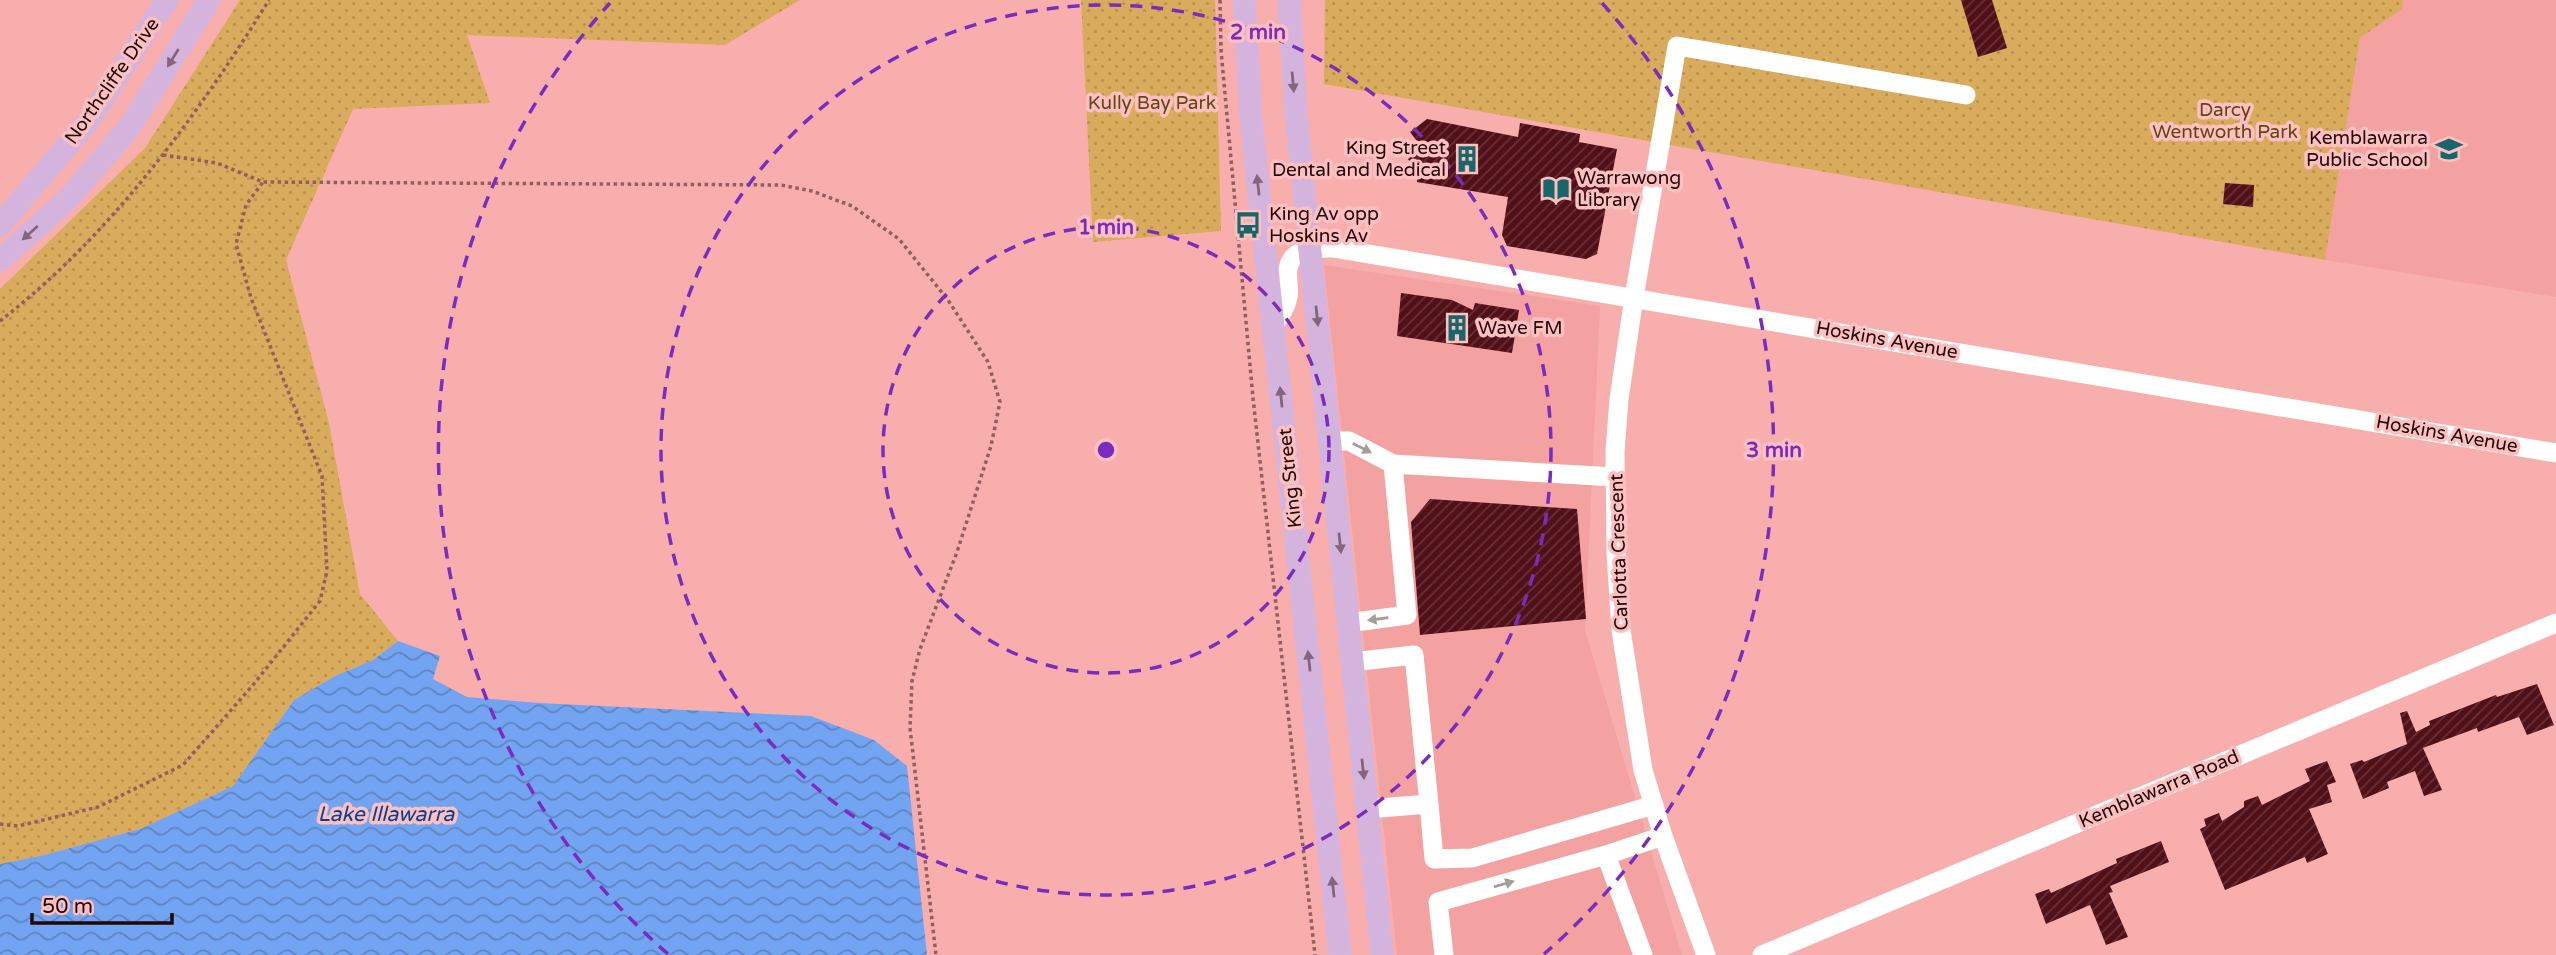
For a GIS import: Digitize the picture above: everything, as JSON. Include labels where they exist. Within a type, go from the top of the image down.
[{"type":"main road","name":"Northcliffe Drive","points":[[0,225],[89,120],[167,0]]},
{"type":"main road","name":"Northcliffe Drive","points":[[0,260],[68,199],[129,128],[209,0]]},
{"type":"main road","name":"King Street","points":[[1244,0],[1251,119],[1340,955]]},
{"type":"main road","points":[[1289,0],[1293,79],[1382,955]]},
{"type":"street","name":"Carlotta Crescent","points":[[1706,955],[1663,836],[1640,753],[1621,630],[1616,570],[1615,477],[1618,409],[1634,297],[1677,46],[1966,95]]},
{"type":"street","points":[[1273,326],[1285,307],[1289,294],[1288,268],[1293,257],[1310,248]]},
{"type":"street","name":"Hoskins Avenue","points":[[1310,248],[1332,248],[1634,297],[2556,453]]},
{"type":"street","points":[[1330,441],[1349,442],[1393,464],[1615,477]]},
{"type":"street","points":[[1348,623],[1407,615],[1393,464]]},
{"type":"street","name":"Kemblawarra Road","points":[[1762,955],[2556,623]]},
{"type":"street","points":[[1352,662],[1414,655],[1434,859],[1472,858],[1654,805]]},
{"type":"street","points":[[1367,809],[1429,804]]},
{"type":"street","points":[[1444,955],[1438,902],[1606,855],[1663,836]]},
{"type":"street","points":[[1606,855],[1643,955]]},
{"type":"path","points":[[0,321],[63,265],[120,207],[200,106],[268,0]]},
{"type":"path","points":[[1220,0],[1221,50],[1253,398],[1315,955]]},
{"type":"path","points":[[163,155],[217,163],[262,182],[781,185],[812,191],[852,206],[899,239],[948,300],[988,362],[1000,402],[990,446],[957,552],[920,649],[912,681],[910,728],[936,955]]},
{"type":"path","points":[[0,824],[18,826],[98,807],[183,765],[253,685],[320,601],[327,571],[322,476],[251,298],[236,244],[246,205],[262,182]]},
{"type":"shaded area","name":"Kemblawarra Public School","points":[[2403,0],[2556,0],[2556,297],[2325,260],[2360,38],[2402,9]]},
{"type":"shaded area","points":[[1324,265],[1600,306],[1585,630],[1682,955],[1397,955]]},
{"type":"green space","points":[[240,0],[800,0],[725,45],[467,35],[490,103],[353,109],[286,260],[329,423],[360,594],[398,641],[373,660],[335,676],[294,700],[233,786],[140,829],[0,864],[0,289],[145,148]]},
{"type":"green space","name":"Kully Bay Park","points":[[1081,0],[1215,0],[1221,231],[1093,242]]},
{"type":"green space","name":"Darcy Wentworth Park","points":[[1325,0],[2403,0],[2402,9],[2360,38],[2325,260],[1324,84]]},
{"type":"water","name":"Lake Illawarra","points":[[398,641],[440,656],[433,679],[467,697],[811,716],[874,740],[907,766],[927,955],[0,955],[0,864],[140,829],[233,786],[294,700],[335,676],[373,660]]},
{"type":"building","points":[[1961,0],[1992,0],[2007,48],[1978,57]]},
{"type":"building","points":[[1427,119],[1518,137],[1520,123],[1580,134],[1579,142],[1617,149],[1597,254],[1586,259],[1507,246],[1502,235],[1508,197],[1417,182],[1418,171],[1408,159],[1422,148],[1410,132]]},
{"type":"building","points":[[2225,183],[2254,185],[2253,207],[2223,204]]},
{"type":"building","name":"Wave FM","points":[[1401,293],[1452,300],[1473,310],[1475,303],[1519,310],[1512,353],[1397,336]]},
{"type":"building","points":[[1430,499],[1577,509],[1586,619],[1420,635],[1411,522]]},
{"type":"building","points":[[2537,684],[2554,725],[2527,735],[2519,717],[2478,732],[2477,728],[2423,748],[2442,790],[2424,796],[2415,771],[2387,782],[2389,788],[2363,799],[2350,764],[2362,760],[2364,762],[2407,744],[2400,713],[2407,711],[2416,732],[2430,725],[2429,721],[2496,695],[2497,697]]},
{"type":"building","points":[[2327,761],[2336,782],[2327,785],[2332,802],[2309,809],[2328,854],[2307,863],[2305,857],[2225,890],[2200,829],[2206,826],[2204,819],[2219,813],[2222,821],[2244,807],[2244,801],[2258,796],[2262,805],[2310,781],[2305,769]]},
{"type":"building","points":[[2161,841],[2169,862],[2110,886],[2113,892],[2109,893],[2128,937],[2106,945],[2090,905],[2046,924],[2035,894],[2049,889],[2051,893],[2117,863],[2116,859]]},
{"type":"place","name":"Kemblawarra Public School","points":[[2449,149]]},
{"type":"place","name":"King Street Dental and Medical","points":[[1467,159]]},
{"type":"place","name":"Warrawong Library","points":[[1556,189]]},
{"type":"place","name":"King Av opp Hoskins Av","points":[[1248,225]]},
{"type":"place","name":"Wave FM","points":[[1457,328]]}]
